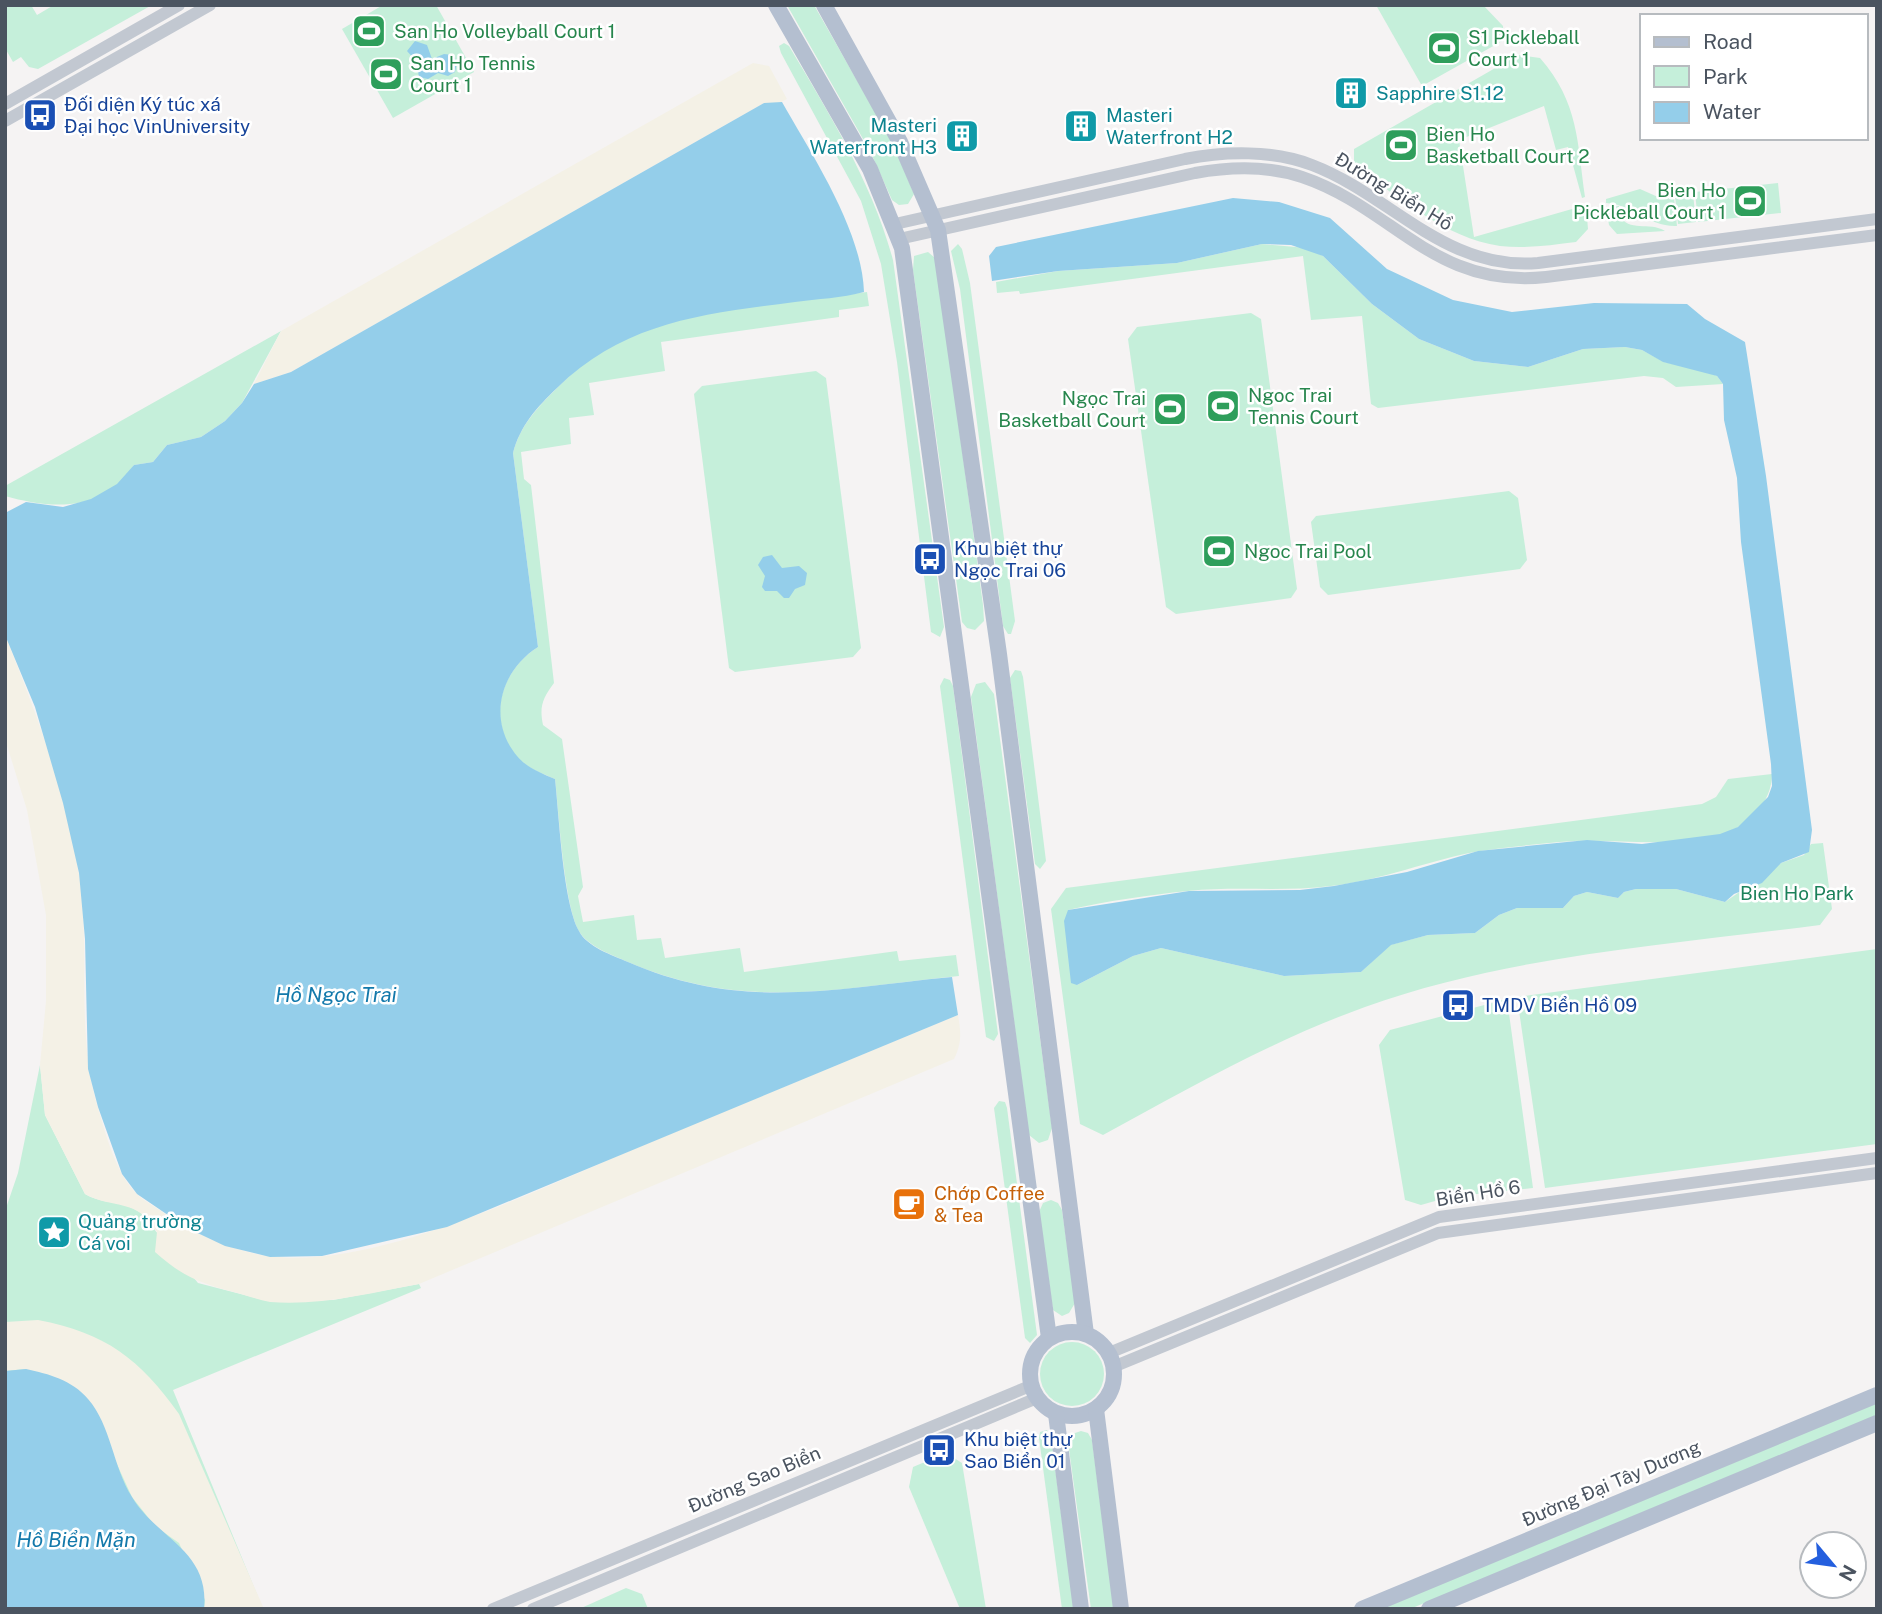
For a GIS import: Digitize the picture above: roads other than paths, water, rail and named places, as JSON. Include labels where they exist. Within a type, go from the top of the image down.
[{"type":"main road","points":[[776,5],[870,169],[897,231],[910,302],[1049,1338]]},
{"type":"main road","points":[[824,5],[900,142],[936,222],[999,654],[1086,1334]]},
{"type":"main road","points":[[1063,1332],[1086,1334],[1098,1341],[1111,1360],[1112,1387],[1096,1409],[1076,1417],[1056,1414],[1034,1392],[1029,1371],[1033,1355],[1049,1338],[1063,1332]]},
{"type":"main road","name":"Đường Đại Tây Dương","points":[[1362,1609],[1877,1395]]},
{"type":"main road","points":[[1096,1409],[1121,1609]]},
{"type":"main road","points":[[1056,1414],[1081,1609]]},
{"type":"main road","points":[[1429,1609],[1877,1423]]},
{"type":"street","points":[[5,104],[179,5]]},
{"type":"street","points":[[5,121],[210,5]]},
{"type":"street","name":"Đường Biển Hồ","points":[[897,231],[1185,159],[1223,154],[1280,157],[1311,165],[1345,181],[1441,243],[1475,256],[1509,263],[1538,263],[1877,219]]},
{"type":"street","name":"Đường Biển Hồ","points":[[936,222],[1195,173],[1256,169],[1275,170],[1309,180],[1346,198],[1439,258],[1473,271],[1507,278],[1546,278],[1877,235]]},
{"type":"street","name":"Biển Hồ 6","points":[[1111,1360],[1443,1216],[1877,1158]]},
{"type":"street","name":"Biển Hồ 6","points":[[1111,1360],[1441,1232],[1877,1173]]},
{"type":"street","name":"Đường Sao Biển","points":[[493,1609],[1034,1392]]},
{"type":"street","name":"Đường Sao Biển","points":[[533,1609],[1034,1392]]},
{"type":"water","points":[[415,41],[427,45],[432,59],[444,54],[453,55],[457,62],[455,72],[448,76],[438,73],[428,79],[419,77],[416,61],[407,51]]},
{"type":"water","name":"Hồ Ngọc Trai","points":[[782,102],[821,169],[845,219],[855,244],[864,292],[729,311],[668,324],[610,348],[583,366],[536,410],[520,434],[513,453],[538,647],[514,669],[507,683],[500,712],[502,727],[508,742],[521,760],[555,779],[562,858],[569,900],[579,931],[594,946],[670,977],[711,987],[750,992],[828,990],[952,977],[958,1015],[447,1227],[322,1256],[270,1257],[225,1246],[187,1228],[137,1194],[122,1174],[98,1107],[88,1069],[85,939],[79,873],[63,803],[35,707],[5,635],[5,513],[26,502],[63,507],[91,499],[117,484],[134,465],[153,462],[167,445],[201,437],[225,421],[242,403],[254,384],[291,372],[764,103]]},
{"type":"water","points":[[1233,198],[1279,202],[1330,218],[1387,269],[1453,300],[1512,312],[1594,303],[1687,304],[1705,319],[1745,342],[1766,476],[1812,830],[1809,852],[1781,863],[1762,883],[1734,894],[1725,902],[1676,889],[1636,889],[1624,892],[1618,898],[1587,892],[1574,896],[1563,908],[1517,908],[1499,915],[1475,933],[1428,935],[1391,945],[1361,972],[1284,976],[1161,948],[1133,956],[1077,985],[1071,983],[1064,921],[1068,910],[1189,891],[1300,890],[1334,886],[1407,872],[1478,851],[1587,840],[1642,844],[1720,834],[1738,827],[1768,797],[1772,786],[1741,542],[1737,478],[1724,420],[1723,384],[1717,376],[1663,362],[1642,350],[1625,347],[1583,349],[1528,367],[1474,361],[1419,339],[1372,304],[1323,256],[1291,245],[1262,244],[1177,263],[1058,271],[992,281],[989,256],[996,247]]},
{"type":"water","points":[[772,555],[782,568],[799,566],[807,573],[805,585],[795,589],[789,598],[784,598],[777,591],[765,591],[762,587],[765,576],[758,565],[763,557]]},
{"type":"water","name":"Hồ Biển Mặn","points":[[26,1369],[67,1382],[82,1392],[96,1409],[132,1497],[155,1524],[180,1547],[199,1573],[204,1589],[204,1609],[5,1609],[5,1371]]},
{"type":"place","name":"San Ho Volleyball Court 1","points":[[369,31]]},
{"type":"place","name":"S1 Pickleball Court 1","points":[[1444,48]]},
{"type":"place","name":"San Ho Tennis Court 1","points":[[386,74]]},
{"type":"place","name":"Sapphire S1.12","points":[[1351,93]]},
{"type":"place","name":"Đối diện Ký túc xá Đại học VinUniversity","points":[[40,115]]},
{"type":"place","name":"Masteri Waterfront H2","points":[[1081,126]]},
{"type":"place","name":"Masteri Waterfront H3","points":[[962,136]]},
{"type":"place","name":"Bien Ho Basketball Court 2","points":[[1401,145]]},
{"type":"place","name":"Bien Ho Pickleball Court 1","points":[[1750,201]]},
{"type":"place","name":"Ngoc Trai Tennis Court","points":[[1223,406]]},
{"type":"place","name":"Ngọc Trai Basketball Court","points":[[1170,409]]},
{"type":"place","name":"Ngoc Trai Pool","points":[[1219,551]]},
{"type":"place","name":"Khu biệt thự Ngọc Trai 06","points":[[930,559]]},
{"type":"place","name":"TMDV Biển Hồ 09","points":[[1458,1005]]},
{"type":"place","name":"Chớp Coffee & Tea","points":[[909,1204]]},
{"type":"place","name":"Quảng trường Cá voi","points":[[54,1232]]},
{"type":"place","name":"Khu biệt thự Sao Biển 01","points":[[939,1450]]},
{"type":"park label","name":"Bien Ho Park","points":[[1797,893]]}]
